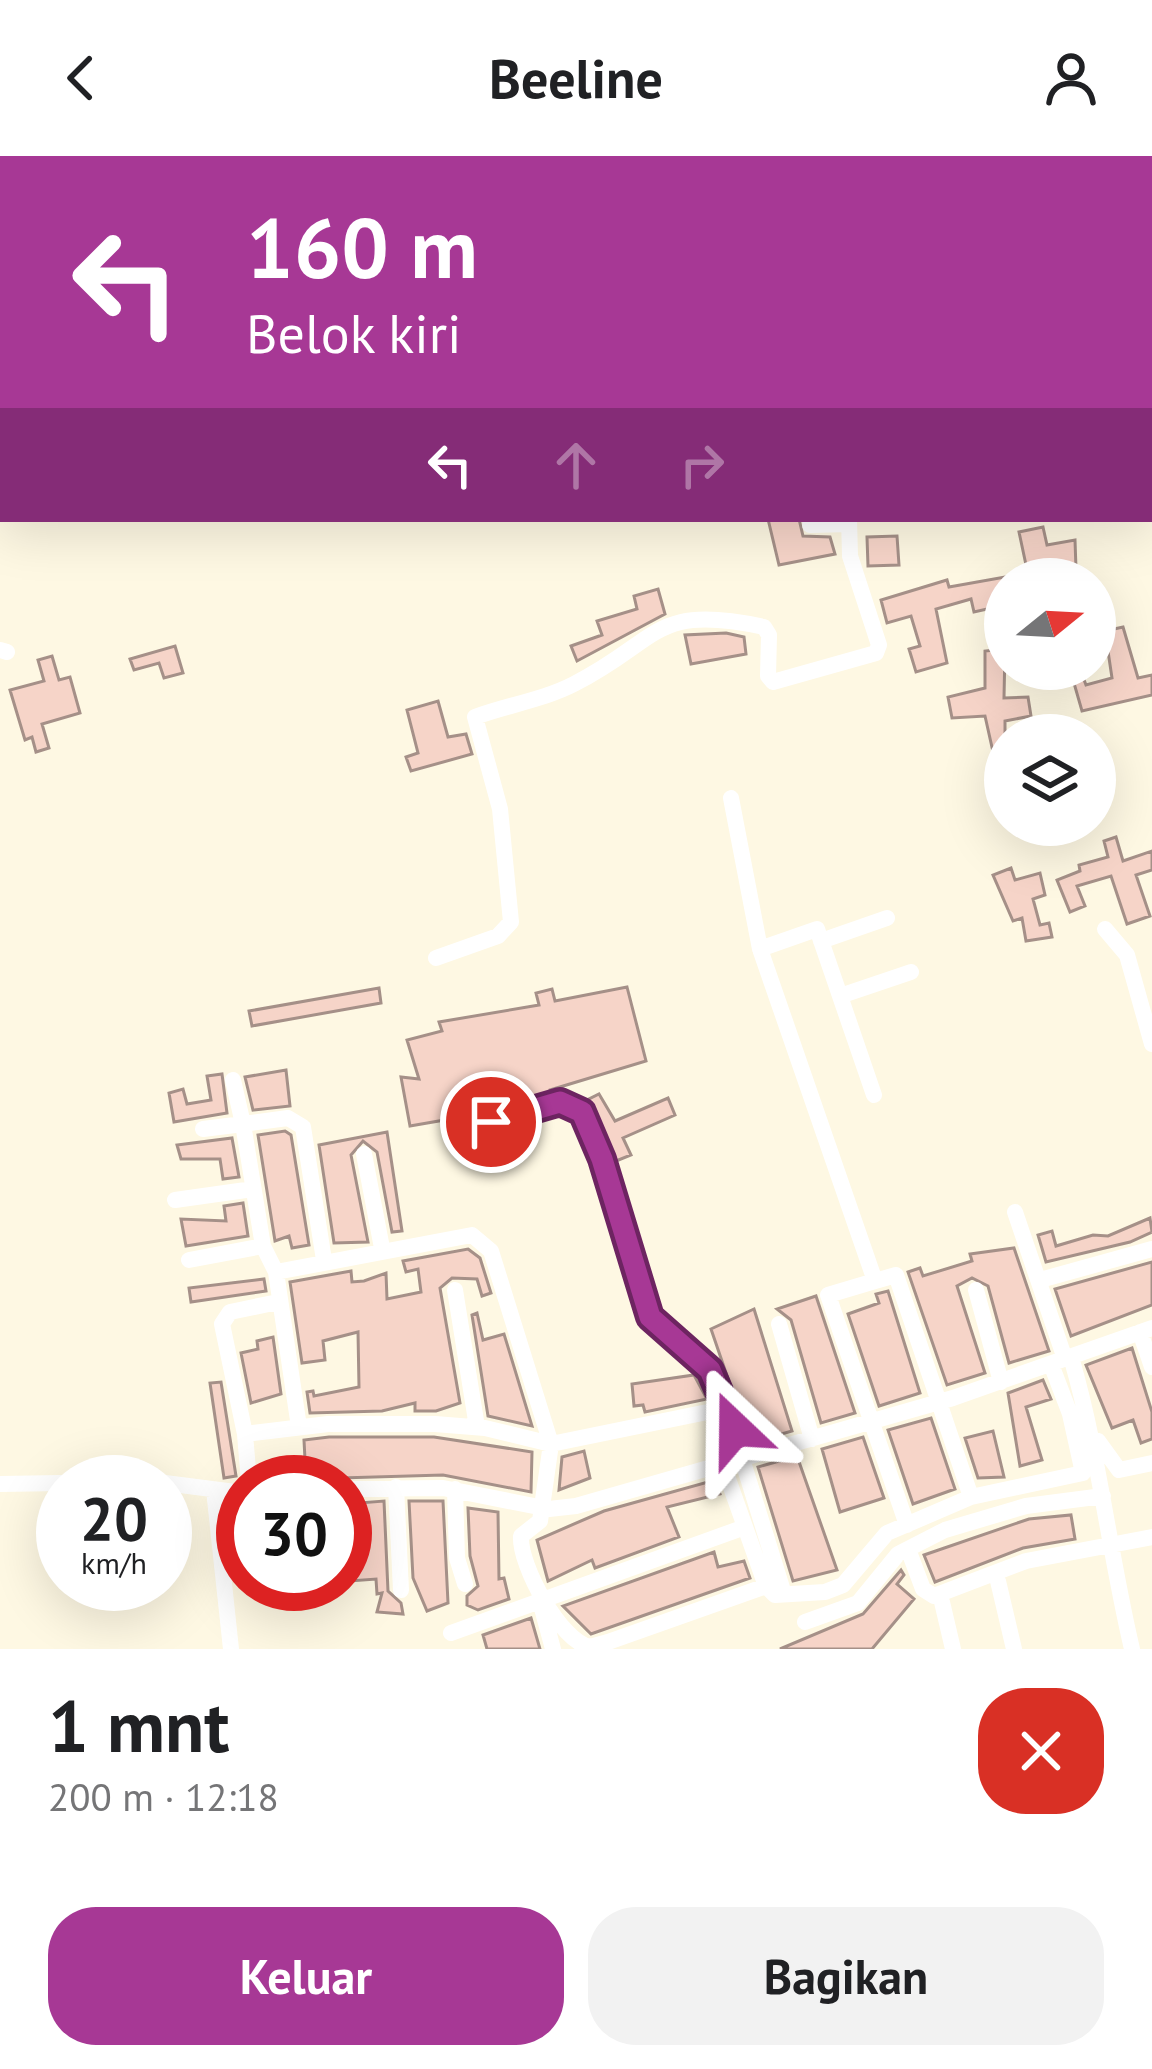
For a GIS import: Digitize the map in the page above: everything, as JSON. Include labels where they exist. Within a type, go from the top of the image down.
[{"type":"street","points":[[436,958],[498,936],[511,922],[500,809],[475,717],[569,687],[643,638],[688,617],[767,630],[768,676],[773,682],[878,651],[850,556],[849,522],[810,524]]},
{"type":"street","points":[[731,798],[760,949],[875,1281]]},
{"type":"street","points":[[821,940],[887,918]]},
{"type":"street","points":[[760,949],[817,929],[874,1095]]},
{"type":"street","points":[[1106,929],[1127,955],[1152,1044]]},
{"type":"street","points":[[840,996],[910,972]]},
{"type":"street","points":[[232,1080],[263,1246],[276,1272],[299,1426]]},
{"type":"street","points":[[560,1102],[575,1106],[592,1134],[650,1317],[710,1370],[727,1408],[784,1594]]},
{"type":"street","points":[[203,1129],[300,1122],[324,1259]]},
{"type":"street","points":[[364,1154],[382,1248]]},
{"type":"street","points":[[176,1200],[253,1189]]},
{"type":"street","points":[[276,1272],[463,1233],[491,1251],[551,1444],[537,1508],[540,1520],[520,1543],[542,1600],[576,1640],[590,1647],[766,1586],[784,1594],[843,1585],[882,1538],[907,1525],[971,1497],[1083,1473],[1062,1360],[1015,1212]]},
{"type":"street","points":[[189,1260],[263,1246]]},
{"type":"street","points":[[1040,1280],[1152,1249]]},
{"type":"street","points":[[907,1525],[828,1295],[896,1275],[971,1497]]},
{"type":"street","points":[[455,1290],[477,1427]]},
{"type":"street","points":[[976,1290],[1001,1382]]},
{"type":"street","points":[[247,1455],[222,1324],[230,1312],[278,1302]]},
{"type":"street","points":[[778,1324],[812,1439]]},
{"type":"street","points":[[372,1488],[454,1489],[537,1508],[575,1506],[870,1423],[1146,1330],[1152,1367]]},
{"type":"street","points":[[1062,1360],[1111,1466],[1129,1470],[1152,1463]]},
{"type":"street","points":[[245,1434],[299,1426],[477,1427],[551,1444],[727,1408]]},
{"type":"street","points":[[1090,1428],[1107,1545],[1132,1649]]},
{"type":"street","points":[[722,1462],[766,1586]]},
{"type":"street","points":[[0,1484],[36,1483]]},
{"type":"street","points":[[192,1487],[214,1490],[231,1649]]},
{"type":"street","points":[[395,1487],[401,1590]]},
{"type":"street","points":[[454,1489],[458,1558],[465,1584]]},
{"type":"street","points":[[805,1622],[858,1604],[892,1559],[977,1519],[1103,1496]]},
{"type":"street","points":[[451,1634],[745,1527]]},
{"type":"street","points":[[908,1549],[923,1589],[934,1596],[1026,1561],[1152,1537]]},
{"type":"street","points":[[998,1581],[1014,1649]]},
{"type":"street","points":[[542,1600],[553,1649]]},
{"type":"street","points":[[942,1602],[952,1649]]},
{"type":"lane","points":[[459,1120],[491,1122],[560,1102]]},
{"type":"building","points":[[769,522],[800,522],[803,536],[830,537],[835,554],[779,565]]},
{"type":"building","points":[[1043,527],[1047,545],[1075,540],[1076,558],[1025,558],[1019,532]]},
{"type":"building","points":[[897,536],[899,565],[868,566],[867,537]]},
{"type":"building","points":[[947,580],[949,587],[984,581],[984,610],[974,612],[971,599],[936,609],[947,663],[916,672],[909,649],[920,646],[911,616],[887,623],[881,600]]},
{"type":"building","points":[[658,589],[665,614],[577,661],[571,646],[602,635],[597,621],[637,609],[634,596]]},
{"type":"building","points":[[1123,627],[1138,678],[1152,675],[1152,695],[1082,711],[1076,690],[1116,690],[1116,629]]},
{"type":"building","points":[[685,635],[744,637],[746,654],[691,664]]},
{"type":"building","points":[[175,646],[183,673],[164,678],[159,663],[134,670],[130,659]]},
{"type":"building","points":[[52,656],[59,680],[70,677],[80,713],[42,724],[49,748],[36,752],[32,737],[25,740],[10,690],[44,681],[38,660]]},
{"type":"building","points":[[984,688],[1004,690],[1004,698],[1028,697],[1031,714],[952,718],[948,697]]},
{"type":"building","points":[[438,701],[448,737],[466,734],[472,754],[411,771],[406,757],[418,753],[407,710]]},
{"type":"building","points":[[1116,837],[1123,861],[1152,851],[1152,870],[1136,875],[1150,916],[1127,924],[1111,876],[1077,886],[1085,906],[1070,912],[1057,880],[1080,871],[1079,865],[1108,857],[1105,846],[1116,846]]},
{"type":"building","points":[[1011,868],[1015,880],[1040,873],[1045,895],[1033,899],[1040,925],[1049,923],[1052,937],[1026,941],[1022,918],[1013,921],[993,875]]},
{"type":"building","points":[[627,987],[646,1061],[550,1090],[549,1097],[490,1113],[456,1112],[450,1119],[410,1126],[401,1077],[419,1079],[407,1040],[442,1031],[439,1022],[539,1005],[536,993],[552,989],[555,1001]]},
{"type":"building","points":[[379,988],[381,1003],[252,1026],[249,1011]]},
{"type":"building","points":[[286,1070],[290,1106],[253,1110],[245,1077]]},
{"type":"building","points":[[222,1074],[227,1113],[174,1122],[169,1093],[183,1089],[187,1104],[211,1100],[207,1076]]},
{"type":"building","points":[[599,1094],[615,1121],[668,1098],[675,1115],[623,1138],[631,1155],[616,1161],[587,1100]]},
{"type":"building","points":[[517,1124],[521,1138],[469,1154],[462,1129],[491,1131]]},
{"type":"building","points":[[285,1131],[291,1135],[309,1245],[292,1248],[289,1236],[275,1241],[258,1135]]},
{"type":"building","points":[[387,1132],[402,1231],[392,1232],[377,1152],[363,1141],[351,1155],[368,1242],[334,1243],[319,1145]]},
{"type":"building","points":[[232,1138],[239,1177],[223,1179],[220,1159],[181,1159],[177,1145]]},
{"type":"building","points":[[243,1203],[248,1236],[186,1246],[181,1219],[226,1221],[224,1206]]},
{"type":"building","points":[[1150,1218],[1152,1232],[1130,1242],[1046,1262],[1038,1235],[1052,1231],[1056,1246],[1093,1235],[1108,1236]]},
{"type":"building","points":[[1014,1248],[1049,1351],[1009,1363],[988,1286],[972,1278],[957,1286],[985,1373],[947,1385],[908,1272],[920,1268],[923,1276],[972,1261],[970,1254]]},
{"type":"building","points":[[468,1249],[480,1258],[491,1293],[482,1296],[477,1279],[452,1278],[440,1288],[460,1403],[436,1411],[415,1411],[415,1403],[382,1411],[310,1413],[307,1392],[313,1391],[314,1396],[359,1387],[358,1332],[323,1341],[325,1360],[302,1363],[290,1282],[351,1271],[352,1282],[364,1281],[386,1273],[387,1299],[421,1292],[418,1269],[406,1272],[403,1261]]},
{"type":"building","points":[[1152,1262],[1152,1305],[1071,1336],[1055,1289]]},
{"type":"building","points":[[264,1279],[266,1291],[191,1302],[189,1288]]},
{"type":"building","points":[[888,1291],[920,1393],[879,1406],[848,1314],[879,1303],[876,1294]]},
{"type":"building","points":[[816,1296],[855,1413],[821,1423],[791,1320],[777,1309]]},
{"type":"building","points":[[754,1309],[792,1431],[750,1443],[711,1329]]},
{"type":"building","points":[[477,1313],[483,1340],[504,1334],[532,1426],[488,1416],[472,1315]]},
{"type":"building","points":[[273,1337],[281,1394],[251,1403],[241,1353],[258,1349],[257,1341]]},
{"type":"building","points":[[1132,1348],[1152,1412],[1152,1439],[1141,1443],[1133,1420],[1112,1428],[1086,1365]]},
{"type":"building","points":[[694,1375],[707,1399],[645,1412],[643,1405],[634,1406],[632,1384]]},
{"type":"building","points":[[1043,1380],[1051,1399],[1026,1407],[1042,1460],[1020,1466],[1008,1393]]},
{"type":"building","points":[[221,1382],[233,1455],[221,1455],[210,1383]]},
{"type":"building","points":[[931,1418],[955,1489],[913,1504],[888,1430]]},
{"type":"building","points":[[993,1431],[1004,1477],[978,1478],[965,1438]]},
{"type":"building","points":[[434,1437],[532,1452],[531,1492],[443,1475],[372,1477],[372,1455],[305,1455],[304,1440]]},
{"type":"building","points":[[863,1437],[884,1498],[840,1512],[822,1449]]},
{"type":"building","points":[[584,1451],[590,1478],[559,1490],[562,1457]]},
{"type":"building","points":[[797,1456],[837,1570],[793,1581],[758,1467]]},
{"type":"building","points":[[715,1480],[720,1494],[667,1507],[679,1537],[595,1568],[592,1560],[548,1581],[537,1540],[604,1511]]},
{"type":"building","points":[[384,1501],[388,1591],[401,1603],[403,1614],[377,1612],[382,1593],[377,1594],[376,1579],[372,1579],[372,1502]]},
{"type":"building","points":[[409,1501],[443,1501],[448,1603],[427,1611],[413,1578]]},
{"type":"building","points":[[468,1508],[498,1512],[499,1579],[504,1578],[509,1599],[478,1610],[467,1605],[467,1596],[478,1586],[470,1556]]},
{"type":"building","points":[[1071,1515],[1075,1539],[1023,1548],[935,1582],[924,1555],[1029,1519]]},
{"type":"building","points":[[714,1552],[718,1567],[744,1561],[750,1578],[591,1634],[563,1606]]},
{"type":"building","points":[[901,1570],[904,1575],[897,1584],[914,1599],[872,1649],[780,1649],[863,1614]]},
{"type":"building","points":[[531,1618],[540,1649],[487,1649],[483,1635]]},
{"type":"route","points":[[491,1122],[560,1102],[582,1112],[602,1159],[650,1317],[669,1340],[710,1370],[735,1429]]}]
